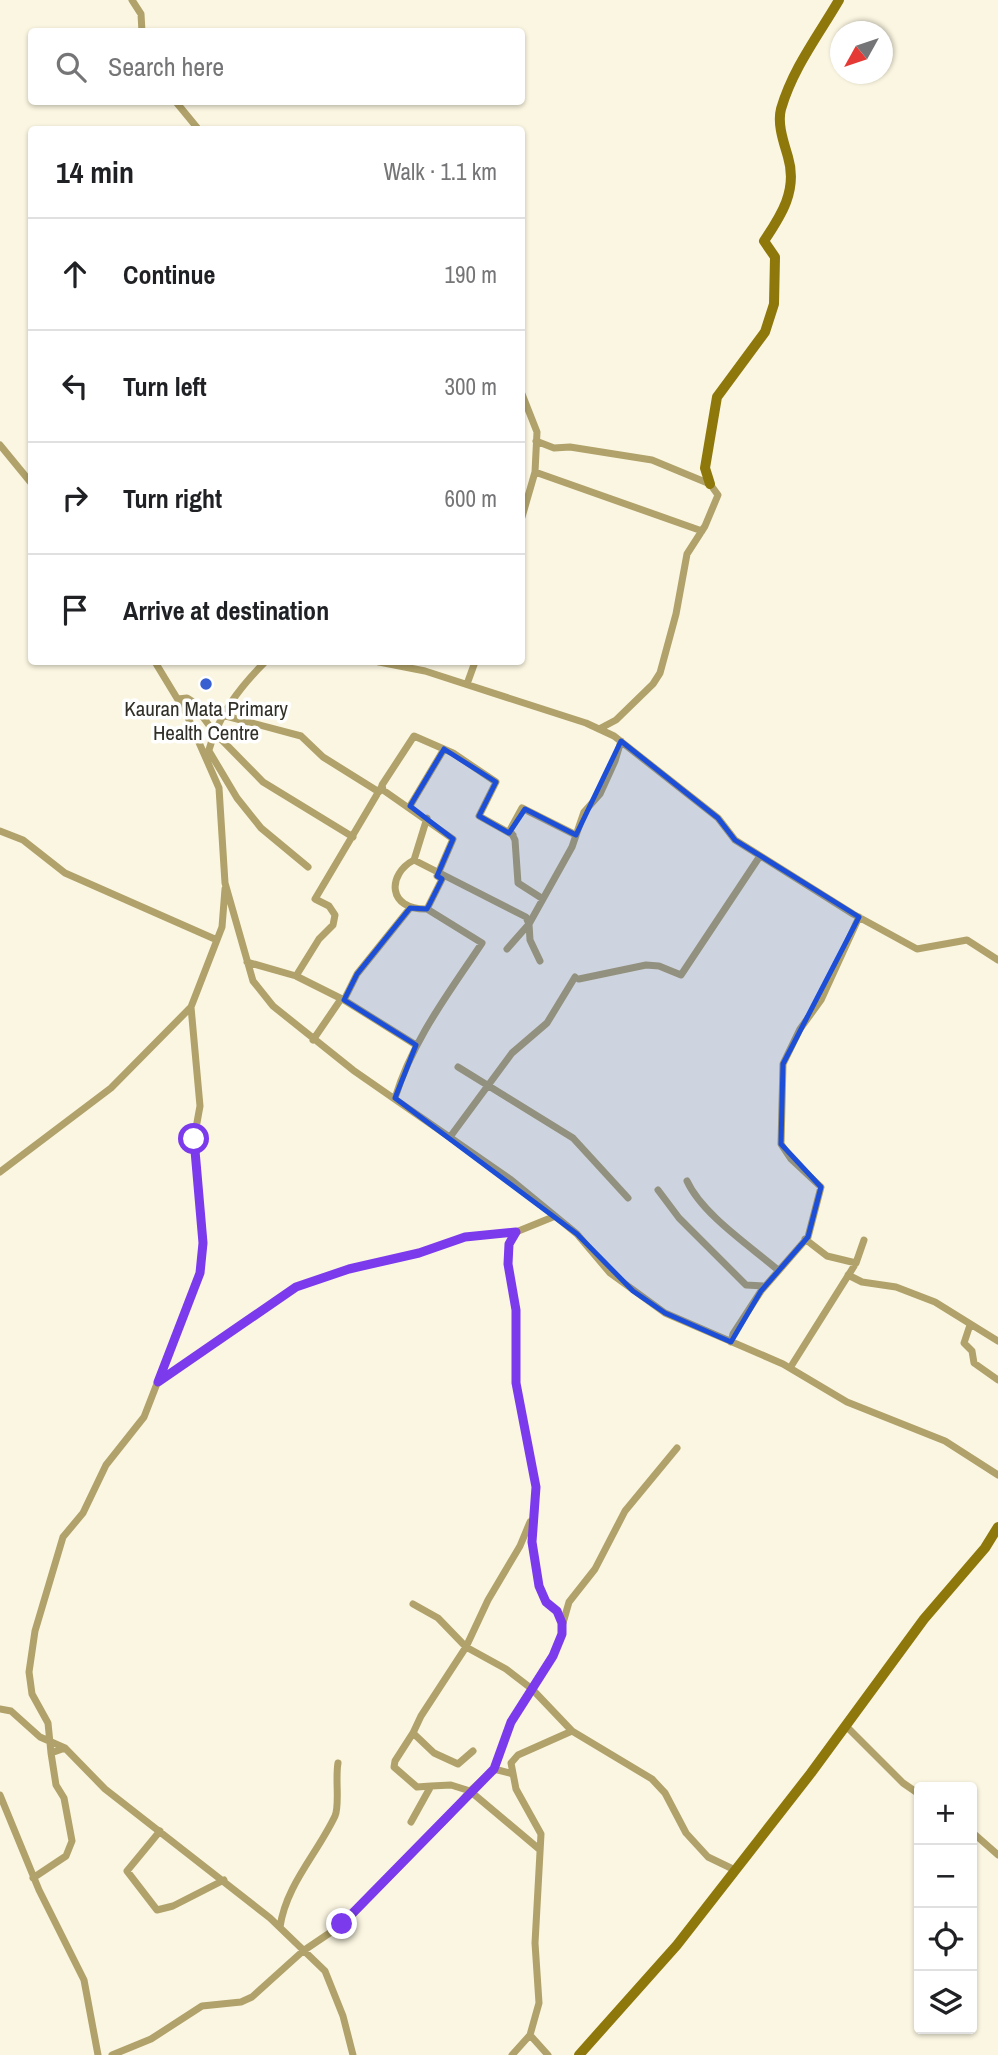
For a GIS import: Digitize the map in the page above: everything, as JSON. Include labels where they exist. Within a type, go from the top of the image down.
[{"type":"street","points":[[132,0],[141,14],[142,28]]},
{"type":"street","points":[[599,729],[616,720],[653,684],[660,673],[676,614],[687,554],[702,531],[718,495],[710,484],[705,468],[717,397],[765,332],[774,304],[775,257],[764,241],[782,217],[788,195],[790,171],[782,146],[780,111],[814,36],[839,0]]},
{"type":"street","points":[[178,105],[196,126]]},
{"type":"street","points":[[525,402],[537,432],[535,472],[525,507]]},
{"type":"street","points":[[536,440],[554,448],[570,447],[652,460],[710,484]]},
{"type":"street","points":[[0,445],[28,479]]},
{"type":"street","points":[[535,472],[702,531]]},
{"type":"street","points":[[157,665],[208,754],[237,798],[261,828],[308,867]]},
{"type":"street","points":[[0,1172],[111,1088],[191,1007],[222,927],[225,883],[219,788],[208,754],[222,715],[247,680],[262,665]]},
{"type":"street","points":[[391,665],[467,684],[599,729],[621,741],[718,818],[735,840],[859,917],[917,948],[967,940],[998,960]]},
{"type":"street","points":[[467,684],[474,665]]},
{"type":"street","points":[[178,699],[181,697],[191,701],[207,711],[300,736],[323,757],[410,806],[453,839],[438,873]]},
{"type":"street","points":[[191,701],[214,732],[263,782],[352,837]]},
{"type":"street","points":[[296,976],[319,939],[333,925],[335,915],[329,906],[315,899],[414,736],[444,749],[496,782],[480,816],[513,835]]},
{"type":"street","points":[[507,949],[529,924],[543,899],[576,835],[584,812],[600,794],[621,741]]},
{"type":"street","points":[[410,806],[444,749]]},
{"type":"street","points":[[543,899],[517,883],[513,835],[510,830],[522,808],[576,835]]},
{"type":"street","points":[[395,1098],[428,1022],[482,943],[427,909],[410,908],[395,897],[394,892],[406,864],[414,860],[427,818]]},
{"type":"street","points":[[0,831],[23,840],[65,873],[217,940]]},
{"type":"street","points":[[450,1137],[485,1086],[512,1053],[547,1023],[577,978],[646,965],[659,966],[681,975],[760,856]]},
{"type":"street","points":[[414,860],[526,917],[530,940],[540,961]]},
{"type":"street","points":[[427,909],[442,879],[438,873]]},
{"type":"street","points":[[225,883],[253,981],[273,1006],[313,1040],[510,1179],[577,1234],[610,1273],[633,1291],[664,1313],[790,1368],[847,1402],[945,1441],[998,1475]]},
{"type":"street","points":[[313,1040],[357,974],[410,908]]},
{"type":"street","points":[[731,1342],[733,1334],[764,1286],[805,1239],[821,1187],[791,1158],[781,1144],[783,1064],[800,1030],[821,1000],[859,917]]},
{"type":"street","points":[[247,962],[296,976],[342,1000],[416,1045]]},
{"type":"street","points":[[33,1878],[66,1856],[72,1841],[64,1798],[57,1785],[48,1723],[32,1694],[29,1672],[35,1631],[63,1537],[83,1513],[106,1465],[144,1417],[197,1284],[203,1243],[194,1139],[200,1096],[191,1007]]},
{"type":"street","points":[[458,1067],[573,1138],[628,1198]]},
{"type":"street","points":[[687,1181],[693,1195],[778,1270]]},
{"type":"street","points":[[658,1190],[679,1218],[746,1285],[764,1286]]},
{"type":"street","points":[[158,1382],[296,1287],[349,1269],[419,1253],[465,1237],[516,1232],[553,1217]]},
{"type":"street","points":[[516,1232],[509,1244],[508,1264],[516,1310],[516,1383],[536,1487],[532,1542],[539,1586],[546,1602],[557,1611],[562,1623]]},
{"type":"street","points":[[805,1239],[827,1256],[856,1263]]},
{"type":"street","points":[[790,1368],[856,1263],[864,1240]]},
{"type":"street","points":[[848,1275],[862,1282],[896,1287],[935,1302],[998,1341]]},
{"type":"street","points":[[970,1325],[964,1343],[972,1351],[974,1363],[998,1380]]},
{"type":"street","points":[[112,2055],[151,2039],[202,2006],[241,2002],[252,1997],[303,1951],[342,1924],[494,1769],[511,1722],[553,1656],[562,1634],[562,1623],[569,1602],[595,1569],[625,1511],[677,1448]]},
{"type":"street","points":[[532,1518],[520,1546],[488,1600],[467,1647],[421,1716],[394,1767],[417,1787],[451,1785],[470,1791],[539,1849]]},
{"type":"street","points":[[579,2055],[677,1945],[846,1726],[924,1619],[985,1548],[998,1527]]},
{"type":"street","points":[[413,1604],[438,1618],[467,1647],[506,1669],[532,1689],[572,1731],[652,1779],[665,1793],[686,1833],[708,1857],[735,1870]]},
{"type":"street","points":[[0,1709],[11,1711],[40,1737],[65,1748],[105,1789],[280,1927],[325,1971],[343,2016],[353,2055]]},
{"type":"street","points":[[846,1726],[914,1791]]},
{"type":"street","points":[[512,2055],[530,2035],[540,2003],[535,1943],[541,1834],[516,1789],[511,1762],[518,1755],[572,1731]]},
{"type":"street","points":[[413,1733],[434,1753],[458,1764],[474,1751]]},
{"type":"street","points":[[51,1753],[65,1748]]},
{"type":"street","points":[[280,1927],[282,1911],[296,1880],[336,1814],[335,1778],[338,1763]]},
{"type":"street","points":[[494,1769],[513,1774]]},
{"type":"street","points":[[411,1822],[431,1787]]},
{"type":"street","points":[[0,1795],[33,1878],[84,1980],[98,2055]]},
{"type":"street","points":[[160,1831],[127,1871],[156,1910],[173,1906],[223,1881]]},
{"type":"street","points":[[977,1836],[998,1855]]},
{"type":"street","points":[[530,2035],[548,2055]]},
{"type":"highlighted area","points":[[621,741],[718,818],[735,840],[859,917],[783,1064],[781,1144],[821,1187],[808,1237],[761,1291],[731,1342],[665,1313],[633,1291],[577,1234],[395,1098],[416,1045],[344,1000],[357,974],[410,908],[427,909],[442,879],[437,876],[453,839],[410,806],[444,749],[496,782],[479,816],[509,833],[525,809],[576,835]]},
{"type":"place","name":"Kauran Mata Primary Health Centre","points":[[206,684]]},
{"type":"route","points":[[194,1139],[203,1243],[200,1273],[158,1382],[296,1287],[349,1269],[392,1261],[465,1237],[516,1232],[509,1244],[508,1264],[515,1295],[516,1383],[536,1487],[532,1542],[539,1586],[546,1602],[557,1611],[562,1623],[562,1634],[553,1656],[511,1722],[494,1769],[342,1924]]}]
